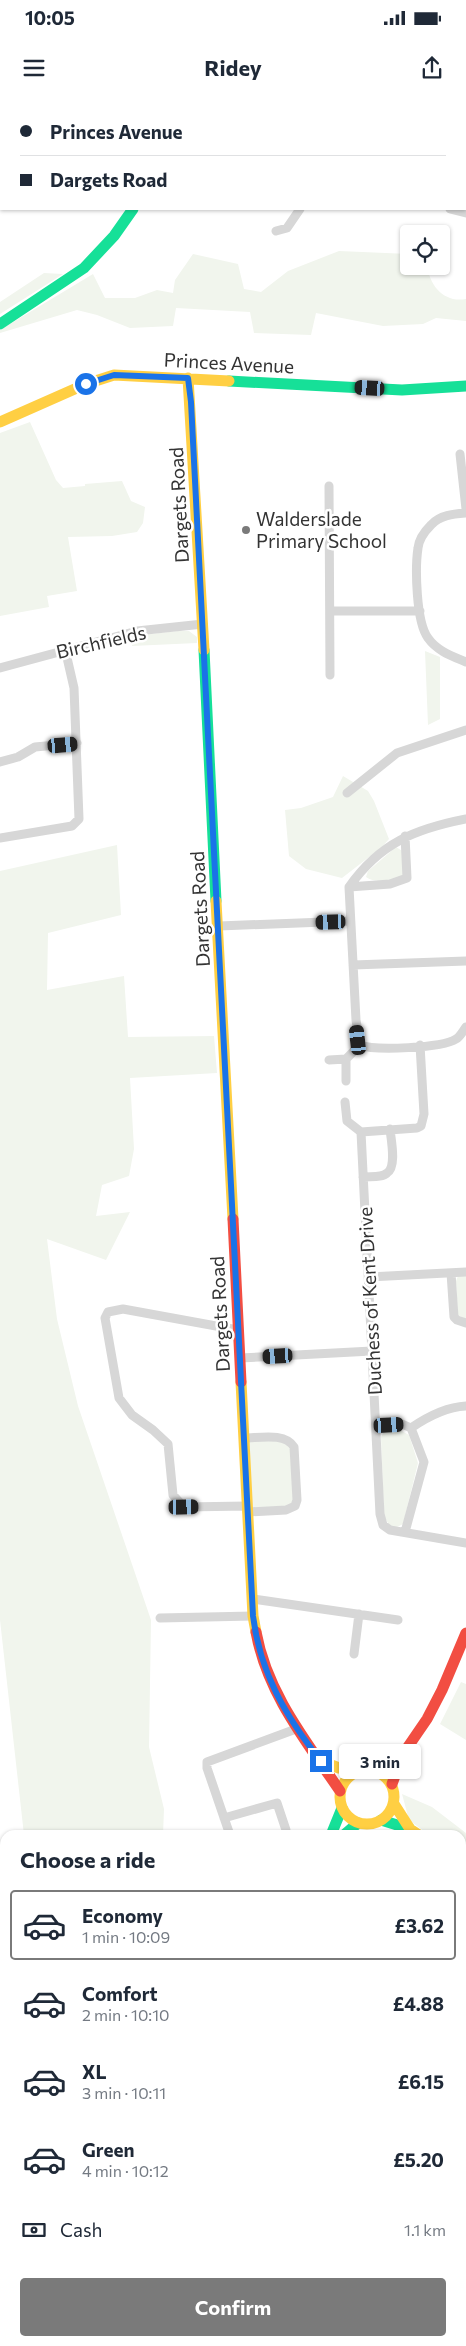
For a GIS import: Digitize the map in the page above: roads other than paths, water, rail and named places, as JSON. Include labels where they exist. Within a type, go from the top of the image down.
[{"type":"street","points":[[0,324],[84,268],[114,236],[132,210]]},
{"type":"street","points":[[276,231],[287,228],[299,210]]},
{"type":"street","name":"Princes Avenue","points":[[0,422],[86,384],[114,375],[402,390],[466,386]]},
{"type":"street","name":"Dargets Road","points":[[188,378],[191,402],[219,926],[253,1616],[261,1658],[279,1701],[340,1792]]},
{"type":"street","points":[[460,454],[466,511],[446,516],[432,524],[422,535],[418,547],[420,610],[423,628],[433,645],[466,662]]},
{"type":"street","points":[[329,486],[330,675]]},
{"type":"street","points":[[330,611],[420,610]]},
{"type":"street","name":"Birchfields","points":[[0,668],[137,630],[203,624]]},
{"type":"street","points":[[0,838],[72,826],[80,819],[74,688],[65,649]]},
{"type":"street","points":[[347,793],[397,753],[466,730]]},
{"type":"street","points":[[0,762],[18,757],[35,747],[76,744]]},
{"type":"street","points":[[360,1045],[356,1020],[349,887],[361,870],[405,836],[429,826],[466,818]]},
{"type":"street","points":[[349,887],[390,884],[407,878],[405,836]]},
{"type":"street","points":[[219,926],[350,921]]},
{"type":"street","points":[[353,965],[466,961]]},
{"type":"street","points":[[360,1045],[374,1048],[442,1044],[457,1039],[466,1027]]},
{"type":"street","points":[[329,1060],[346,1059],[360,1045]]},
{"type":"street","points":[[345,1102],[347,1121],[361,1132],[417,1128],[423,1122],[420,1046]]},
{"type":"street","points":[[346,1059],[346,1081]]},
{"type":"street","points":[[363,1177],[389,1173],[392,1167],[390,1129]]},
{"type":"street","name":"Duchess of Kent Drive","points":[[361,1132],[380,1514],[383,1524],[390,1530],[466,1543]]},
{"type":"street","points":[[369,1278],[466,1272]]},
{"type":"street","points":[[451,1273],[454,1317],[466,1323]]},
{"type":"street","points":[[238,1330],[123,1309],[108,1312],[105,1318],[119,1398],[132,1415],[168,1444],[173,1495],[184,1507],[292,1509],[297,1500],[294,1447],[291,1442],[281,1437],[244,1438]]},
{"type":"street","points":[[240,1358],[372,1352]]},
{"type":"street","points":[[410,1428],[428,1417],[455,1407],[466,1406]]},
{"type":"street","points":[[376,1426],[402,1424],[410,1428],[424,1462],[405,1532]]},
{"type":"street","points":[[253,1598],[398,1620]]},
{"type":"street","points":[[354,1654],[359,1614]]},
{"type":"street","points":[[160,1618],[253,1616]]},
{"type":"street","points":[[392,1784],[403,1754],[438,1697],[466,1633]]},
{"type":"street","points":[[228,1830],[207,1762],[296,1728]]},
{"type":"street","points":[[321,1761],[339,1768],[357,1771],[373,1770],[403,1754]]},
{"type":"street","points":[[342,1808],[349,1817],[358,1823],[374,1823],[389,1814],[394,1804],[395,1794],[392,1784],[384,1775],[373,1770]]},
{"type":"street","points":[[333,1830],[342,1808],[340,1792],[343,1783],[357,1771]]},
{"type":"street","points":[[224,1818],[276,1803],[286,1830]]},
{"type":"street","points":[[394,1804],[413,1830]]},
{"type":"street","points":[[381,1820],[408,1830]]},
{"type":"street","points":[[350,1830],[358,1823]]},
{"type":"place","name":"Walderslade Primary School","points":[[246,530]]}]
